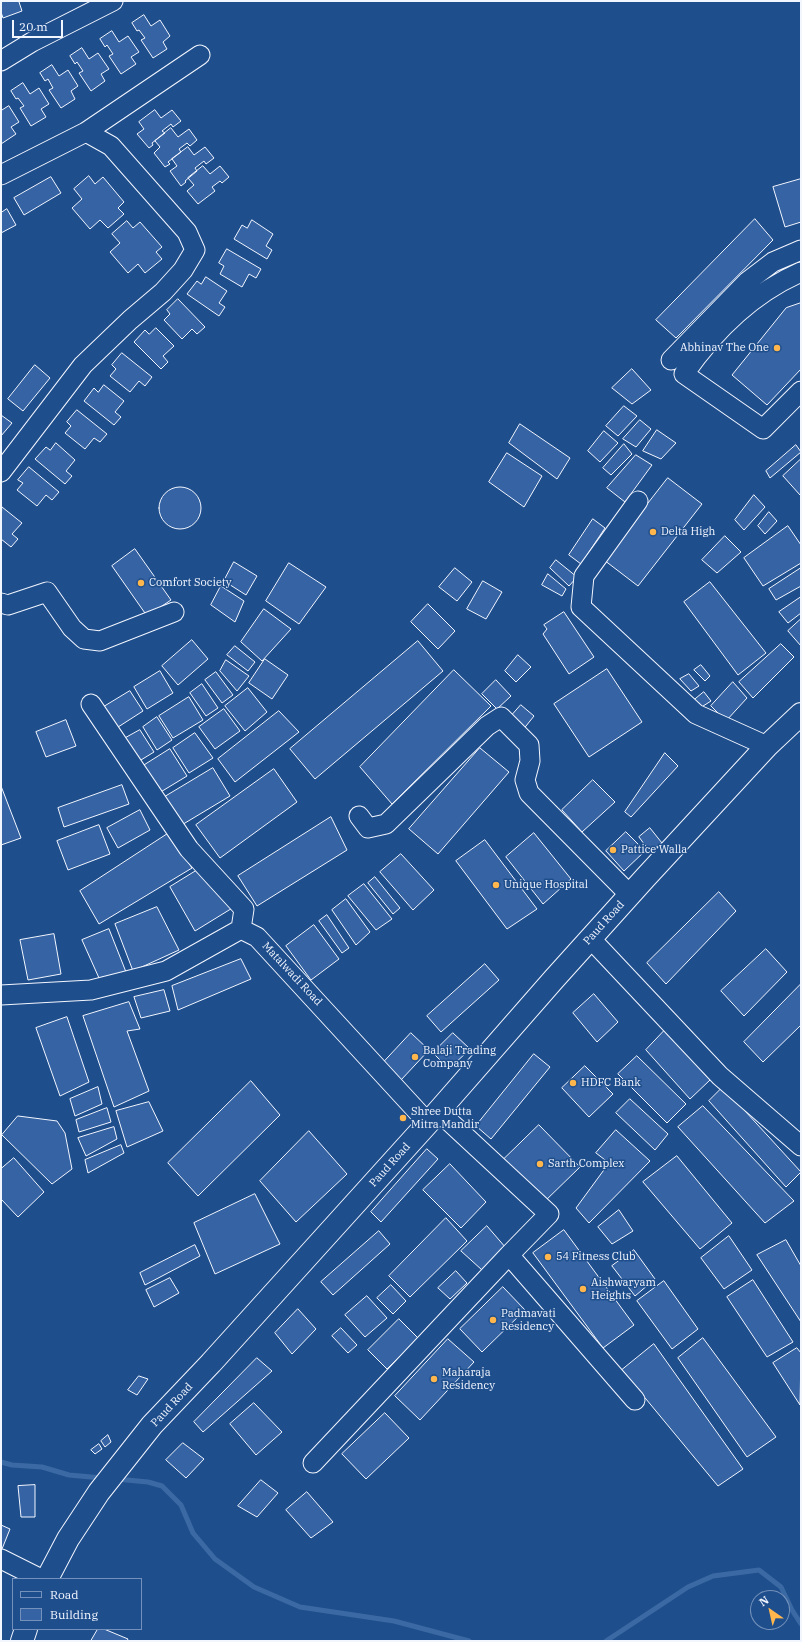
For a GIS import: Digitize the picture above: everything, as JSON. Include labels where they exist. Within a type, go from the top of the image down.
[{"type":"main road","name":"Paud Road","points":[[48,1578],[68,1539],[99,1492],[152,1425],[216,1357],[433,1117],[590,938],[767,746],[801,714]]},
{"type":"main road","points":[[22,1641],[26,1630]]},
{"type":"street","points":[[1,61],[32,42],[113,1]]},
{"type":"street","points":[[1,175],[86,132],[200,56]]},
{"type":"street","points":[[1,472],[83,365],[130,320],[163,292],[183,270],[195,250],[187,232],[111,146],[86,132]]},
{"type":"street","points":[[671,360],[748,281],[773,262],[801,250]]},
{"type":"street","points":[[801,272],[784,279],[740,310],[698,354],[684,374],[763,429],[801,391]]},
{"type":"street","points":[[638,501],[584,576],[581,607],[696,714],[767,746]]},
{"type":"street","points":[[1,603],[8,604],[47,592],[72,628],[84,639],[100,641],[174,612]]},
{"type":"street","points":[[1,995],[91,990],[166,971],[241,929],[244,909],[189,849],[91,704]]},
{"type":"street","points":[[359,816],[368,828],[386,824],[488,726],[501,717],[529,745],[530,761],[525,780],[529,793],[630,895]]},
{"type":"street","name":"Matalwadi Road","points":[[241,929],[258,937],[433,1117],[549,1214],[509,1256]]},
{"type":"street","points":[[590,938],[720,1076],[801,1146]]},
{"type":"street","points":[[313,1463],[509,1256],[635,1400]]},
{"type":"street","points":[[1,1559],[39,1578]]},
{"type":"building","points":[[22,1],[19,2],[22,11],[3,18],[1,12],[1,2]]},
{"type":"building","points":[[144,15],[151,26],[160,20],[170,36],[163,42],[167,49],[153,58],[141,40],[145,38],[139,30],[137,31],[132,23]]},
{"type":"building","points":[[112,31],[119,42],[128,36],[139,52],[131,57],[136,64],[121,74],[109,56],[113,54],[107,45],[105,47],[100,39]]},
{"type":"building","points":[[82,48],[89,59],[98,53],[109,69],[101,74],[105,81],[91,91],[79,73],[83,71],[77,62],[75,64],[70,56]]},
{"type":"building","points":[[52,65],[59,76],[68,70],[78,86],[71,91],[75,99],[61,108],[49,90],[53,88],[48,79],[45,81],[40,73]]},
{"type":"building","points":[[23,83],[30,94],[39,88],[49,104],[41,109],[46,117],[31,126],[20,108],[24,106],[18,98],[16,99],[11,91]]},
{"type":"building","points":[[9,106],[19,122],[11,127],[16,134],[1,144],[1,111]]},
{"type":"building","points":[[155,110],[161,118],[172,110],[181,121],[173,127],[171,124],[162,131],[165,133],[152,143],[153,145],[149,148],[137,134],[144,129],[139,122]]},
{"type":"building","points":[[171,128],[178,137],[189,129],[197,140],[190,146],[187,143],[179,149],[181,152],[168,162],[170,164],[165,167],[154,153],[160,147],[155,141]]},
{"type":"building","points":[[188,147],[194,155],[205,147],[214,158],[206,164],[204,161],[195,168],[197,171],[181,186],[170,171],[177,166],[172,159]]},
{"type":"building","points":[[203,166],[210,174],[220,166],[229,177],[222,183],[220,181],[212,187],[215,191],[198,204],[187,191],[194,185],[188,178]]},
{"type":"building","points":[[89,176],[95,184],[103,177],[124,202],[118,208],[124,214],[108,228],[100,220],[90,229],[72,208],[82,199],[74,189]]},
{"type":"building","points":[[51,177],[61,193],[24,215],[14,198]]},
{"type":"building","points":[[801,179],[801,222],[785,227],[773,187]]},
{"type":"building","points":[[7,209],[16,225],[1,233],[1,213]]},
{"type":"building","points":[[755,219],[773,240],[676,338],[656,320]]},
{"type":"building","points":[[252,220],[273,234],[266,246],[272,250],[267,259],[234,239],[242,225],[247,228]]},
{"type":"building","points":[[127,221],[133,228],[140,222],[162,247],[156,252],[162,259],[145,273],[138,264],[128,273],[110,252],[120,243],[112,234]]},
{"type":"building","points":[[227,249],[261,269],[256,278],[249,274],[242,287],[220,274],[224,266],[219,263]]},
{"type":"building","points":[[206,277],[227,291],[219,303],[225,307],[219,316],[187,294],[197,281],[201,284]]},
{"type":"building","points":[[178,299],[205,327],[197,334],[192,329],[182,339],[164,320],[170,314],[167,310]]},
{"type":"building","name":"Abhinav The One","points":[[801,303],[801,369],[767,405],[732,375],[786,308]]},
{"type":"building","points":[[156,328],[174,346],[163,356],[168,362],[161,369],[134,342],[145,330],[149,334]]},
{"type":"building","points":[[122,353],[152,377],[145,386],[139,381],[130,392],[110,376],[116,369],[112,365]]},
{"type":"building","points":[[35,365],[50,378],[23,411],[8,399]]},
{"type":"building","points":[[632,369],[651,390],[632,404],[612,388]]},
{"type":"building","points":[[104,385],[124,401],[115,412],[121,417],[114,425],[84,401],[94,388],[98,392]]},
{"type":"building","points":[[624,406],[637,416],[618,436],[606,426]]},
{"type":"building","points":[[77,410],[107,434],[100,442],[94,438],[85,449],[65,433],[71,426],[67,422]]},
{"type":"building","points":[[1,415],[12,423],[1,436]]},
{"type":"building","points":[[640,420],[651,429],[636,447],[623,439]]},
{"type":"building","points":[[520,424],[570,458],[557,479],[509,443]]},
{"type":"building","points":[[657,430],[676,443],[661,459],[643,451]]},
{"type":"building","points":[[604,431],[618,443],[600,462],[588,451]]},
{"type":"building","points":[[56,443],[75,460],[66,471],[72,476],[65,484],[35,459],[46,447],[50,450]]},
{"type":"building","points":[[624,444],[632,454],[611,475],[603,468]]},
{"type":"building","points":[[796,445],[801,452],[770,478],[766,471]]},
{"type":"building","points":[[507,453],[542,476],[524,507],[489,482]]},
{"type":"building","points":[[636,455],[652,465],[625,502],[607,488]]},
{"type":"building","points":[[801,459],[801,494],[800,495],[783,476]]},
{"type":"building","points":[[29,467],[59,492],[52,500],[46,495],[37,506],[17,490],[23,483],[18,480]]},
{"type":"building","name":"Delta High","points":[[668,478],[702,504],[638,586],[604,560]]},
{"type":"building","points":[[176,487],[184,487],[192,490],[198,496],[201,508],[198,520],[192,526],[184,529],[176,529],[168,526],[162,520],[159,512],[159,504],[162,496],[168,490]]},
{"type":"building","points":[[754,495],[765,507],[744,530],[735,520]]},
{"type":"building","points":[[2,507],[22,523],[12,534],[18,539],[11,547],[1,539]]},
{"type":"building","points":[[769,512],[777,521],[765,534],[758,526]]},
{"type":"building","points":[[593,519],[605,528],[581,564],[569,555]]},
{"type":"building","points":[[788,526],[801,545],[801,563],[763,586],[744,558]]},
{"type":"building","points":[[725,536],[741,552],[717,573],[702,560]]},
{"type":"building","name":"Comfort Society","points":[[135,549],[171,600],[147,616],[112,566]]},
{"type":"building","points":[[556,560],[577,577],[569,586],[550,568]]},
{"type":"building","points":[[234,562],[257,576],[246,595],[224,581]]},
{"type":"building","points":[[289,563],[326,587],[299,624],[266,601]]},
{"type":"building","points":[[455,568],[472,582],[457,601],[439,587]]},
{"type":"building","points":[[801,568],[801,586],[776,600],[769,589]]},
{"type":"building","points":[[548,574],[566,589],[562,596],[542,585]]},
{"type":"building","points":[[483,581],[502,592],[486,619],[467,609]]},
{"type":"building","points":[[710,582],[766,653],[738,675],[684,602]]},
{"type":"building","points":[[221,586],[244,601],[235,622],[211,605]]},
{"type":"building","points":[[801,597],[801,613],[788,623],[779,612]]},
{"type":"building","points":[[428,604],[455,631],[438,649],[411,622]]},
{"type":"building","points":[[264,609],[291,629],[262,661],[241,642]]},
{"type":"building","points":[[564,612],[594,657],[569,674],[543,634],[547,629],[544,625]]},
{"type":"building","points":[[801,619],[801,646],[788,631]]},
{"type":"building","points":[[192,640],[208,659],[178,685],[162,666]]},
{"type":"building","points":[[418,641],[443,671],[315,779],[290,749]]},
{"type":"building","points":[[781,644],[794,657],[753,698],[739,682]]},
{"type":"building","points":[[235,646],[255,662],[248,671],[227,655]]},
{"type":"building","points":[[518,655],[531,667],[516,682],[505,671]]},
{"type":"building","points":[[265,659],[288,675],[272,699],[249,683]]},
{"type":"building","points":[[226,660],[249,676],[237,691],[220,671]]},
{"type":"building","points":[[701,665],[710,676],[705,681],[694,670]]},
{"type":"building","points":[[607,669],[642,722],[589,757],[554,704]]},
{"type":"building","points":[[454,670],[491,706],[392,804],[360,767]]},
{"type":"building","points":[[160,671],[173,693],[147,709],[134,687]]},
{"type":"building","points":[[216,672],[233,695],[222,703],[205,680]]},
{"type":"building","points":[[689,674],[699,686],[691,691],[680,679]]},
{"type":"building","points":[[496,680],[511,696],[497,709],[482,694]]},
{"type":"building","points":[[733,682],[747,698],[726,721],[711,706]]},
{"type":"building","points":[[202,684],[218,708],[206,716],[190,693]]},
{"type":"building","points":[[248,688],[267,712],[245,731],[225,706]]},
{"type":"building","points":[[130,691],[143,711],[115,729],[102,708]]},
{"type":"building","points":[[704,692],[711,701],[700,708],[693,701]]},
{"type":"building","points":[[189,697],[203,720],[173,738],[159,716]]},
{"type":"building","points":[[521,705],[534,716],[522,731],[506,722]]},
{"type":"building","points":[[224,709],[240,731],[215,749],[199,727]]},
{"type":"building","points":[[279,711],[299,732],[235,782],[218,759]]},
{"type":"building","points":[[157,717],[172,740],[157,750],[143,727]]},
{"type":"building","points":[[66,720],[76,746],[46,757],[36,732]]},
{"type":"building","points":[[140,730],[154,752],[136,763],[122,740]]},
{"type":"building","points":[[195,733],[213,758],[189,773],[173,748]]},
{"type":"building","points":[[480,748],[509,772],[438,854],[409,829]]},
{"type":"building","points":[[170,749],[187,776],[159,793],[143,766]]},
{"type":"building","points":[[665,753],[678,766],[631,817],[625,812]]},
{"type":"building","points":[[213,768],[230,796],[180,826],[163,798]]},
{"type":"building","points":[[274,769],[297,802],[220,858],[196,825]]},
{"type":"building","points":[[593,780],[615,802],[582,832],[562,810]]},
{"type":"building","points":[[122,785],[129,804],[64,827],[58,808]]},
{"type":"building","points":[[1,786],[21,838],[1,845]]},
{"type":"building","points":[[140,810],[150,830],[118,848],[107,828]]},
{"type":"building","points":[[331,817],[347,850],[257,906],[238,876]]},
{"type":"building","points":[[99,825],[110,854],[68,870],[57,841]]},
{"type":"building","points":[[650,828],[662,843],[650,852],[639,837]]},
{"type":"building","points":[[626,832],[645,851],[624,871],[606,851]]},
{"type":"building","points":[[169,833],[192,868],[99,924],[80,891]]},
{"type":"building","points":[[534,833],[571,879],[543,904],[506,857]]},
{"type":"building","name":"Unique Hospital","points":[[485,840],[537,909],[507,929],[456,861]]},
{"type":"building","points":[[401,854],[434,890],[413,910],[380,872]]},
{"type":"building","points":[[204,866],[234,907],[195,931],[170,887]]},
{"type":"building","points":[[375,877],[400,908],[393,914],[368,883]]},
{"type":"building","points":[[364,884],[392,919],[376,930],[348,896]]},
{"type":"building","points":[[719,892],[736,911],[666,984],[647,963]]},
{"type":"building","points":[[346,899],[370,932],[356,945],[332,910]]},
{"type":"building","points":[[157,907],[179,950],[133,971],[115,924]]},
{"type":"building","points":[[327,915],[349,948],[342,953],[319,921]]},
{"type":"building","points":[[314,925],[339,959],[311,980],[286,946]]},
{"type":"building","points":[[109,929],[126,972],[99,978],[82,940]]},
{"type":"building","points":[[54,934],[61,974],[28,980],[20,940]]},
{"type":"building","points":[[766,949],[787,972],[744,1016],[721,991]]},
{"type":"building","points":[[241,959],[251,979],[178,1010],[172,986]]},
{"type":"building","points":[[485,964],[499,980],[441,1032],[427,1016]]},
{"type":"building","points":[[801,984],[801,1025],[763,1062],[744,1042]]},
{"type":"building","points":[[164,990],[170,1011],[141,1018],[134,997]]},
{"type":"building","points":[[594,994],[618,1022],[597,1042],[573,1013]]},
{"type":"building","points":[[129,1002],[140,1029],[127,1031],[149,1091],[114,1107],[83,1016]]},
{"type":"building","points":[[67,1017],[89,1082],[60,1096],[36,1028]]},
{"type":"building","points":[[665,1030],[710,1080],[690,1099],[646,1050]]},
{"type":"building","points":[[411,1033],[429,1050],[401,1080],[383,1063]]},
{"type":"building","points":[[453,1033],[470,1049],[449,1069],[433,1053]]},
{"type":"building","points":[[534,1054],[550,1067],[491,1139],[476,1126]]},
{"type":"building","points":[[637,1056],[686,1104],[667,1123],[618,1074]]},
{"type":"building","points":[[585,1066],[613,1094],[589,1117],[562,1088]]},
{"type":"building","points":[[251,1081],[280,1115],[198,1196],[168,1163]]},
{"type":"building","points":[[98,1087],[102,1104],[75,1116],[70,1099]]},
{"type":"building","points":[[723,1087],[801,1172],[786,1187],[709,1101]]},
{"type":"building","points":[[630,1099],[668,1134],[655,1150],[616,1113]]},
{"type":"building","points":[[149,1102],[163,1131],[127,1147],[116,1111]]},
{"type":"building","points":[[703,1106],[794,1201],[765,1223],[678,1127]]},
{"type":"building","points":[[107,1108],[111,1122],[79,1132],[76,1120]]},
{"type":"building","points":[[18,1116],[57,1121],[65,1133],[72,1169],[52,1184],[2,1135]]},
{"type":"building","name":"Sarth Complex","points":[[539,1125],[580,1167],[542,1204],[501,1162]]},
{"type":"building","points":[[114,1127],[117,1139],[86,1156],[78,1138]]},
{"type":"building","points":[[616,1130],[650,1161],[589,1223],[576,1208],[609,1163],[596,1153]]},
{"type":"building","points":[[309,1131],[347,1174],[296,1222],[260,1181]]},
{"type":"building","points":[[121,1145],[124,1153],[88,1173],[85,1160]]},
{"type":"building","points":[[427,1149],[438,1159],[381,1222],[371,1212]]},
{"type":"building","points":[[677,1156],[732,1223],[700,1249],[643,1182]]},
{"type":"building","points":[[14,1158],[44,1192],[18,1217],[1,1199],[1,1169]]},
{"type":"building","points":[[450,1164],[486,1202],[461,1228],[423,1190]]},
{"type":"building","points":[[255,1194],[280,1244],[215,1274],[194,1223]]},
{"type":"building","points":[[619,1210],[633,1231],[612,1244],[598,1227]]},
{"type":"building","points":[[446,1218],[467,1241],[410,1297],[389,1276]]},
{"type":"building","points":[[487,1226],[506,1248],[482,1270],[461,1251]]},
{"type":"building","name":"Aishwaryam Heights","points":[[564,1230],[634,1325],[603,1348],[533,1253]]},
{"type":"building","points":[[379,1231],[390,1244],[333,1295],[321,1282]]},
{"type":"building","points":[[729,1236],[752,1270],[724,1289],[701,1258]]},
{"type":"building","points":[[786,1240],[801,1266],[801,1322],[757,1255]]},
{"type":"building","points":[[195,1245],[200,1256],[145,1285],[140,1273]]},
{"type":"building","points":[[634,1250],[655,1279],[635,1296],[612,1266]]},
{"type":"building","points":[[456,1271],[467,1283],[450,1299],[438,1288]]},
{"type":"building","points":[[170,1278],[179,1293],[154,1307],[146,1290]]},
{"type":"building","points":[[753,1280],[793,1342],[767,1357],[727,1297]]},
{"type":"building","points":[[664,1281],[698,1329],[672,1349],[637,1301]]},
{"type":"building","points":[[391,1285],[406,1301],[393,1314],[377,1298]]},
{"type":"building","name":"Padmavati Residency","points":[[503,1287],[525,1310],[482,1352],[460,1329]]},
{"type":"building","points":[[367,1296],[387,1318],[365,1337],[345,1315]]},
{"type":"building","points":[[298,1309],[316,1329],[292,1354],[275,1333]]},
{"type":"building","points":[[399,1319],[418,1338],[387,1369],[368,1350]]},
{"type":"building","points":[[341,1328],[357,1345],[348,1353],[332,1336]]},
{"type":"building","points":[[703,1338],[776,1437],[747,1457],[678,1358]]},
{"type":"building","name":"Maharaja Residency","points":[[448,1339],[474,1362],[420,1420],[395,1396]]},
{"type":"building","points":[[654,1344],[743,1469],[718,1486],[622,1370]]},
{"type":"building","points":[[797,1348],[801,1353],[800,1405],[773,1363]]},
{"type":"building","points":[[257,1358],[272,1371],[203,1432],[194,1422]]},
{"type":"building","points":[[139,1376],[148,1379],[137,1395],[128,1390]]},
{"type":"building","points":[[254,1403],[282,1432],[256,1455],[230,1424]]},
{"type":"building","points":[[385,1413],[409,1438],[366,1479],[342,1454]]},
{"type":"building","points":[[108,1435],[111,1442],[105,1447],[101,1441]]},
{"type":"building","points":[[183,1443],[204,1459],[186,1478],[166,1460]]},
{"type":"building","points":[[99,1444],[102,1449],[95,1454],[91,1450]]},
{"type":"building","points":[[261,1480],[278,1493],[257,1517],[238,1506]]},
{"type":"building","points":[[35,1485],[35,1517],[21,1517],[18,1486]]},
{"type":"building","points":[[307,1492],[333,1522],[311,1538],[286,1510]]},
{"type":"building","points":[[1,1525],[10,1529],[2,1549],[1,1549]]},
{"type":"building","points":[[97,1630],[106,1630],[128,1639],[127,1641],[91,1641]]},
{"type":"waterway","points":[[1,1462],[12,1465],[42,1467],[69,1475],[102,1478]]},
{"type":"waterway","points":[[116,1479],[148,1482],[162,1486],[181,1505],[193,1533],[215,1559],[254,1587],[300,1607],[394,1621],[469,1641]]},
{"type":"waterway","points":[[606,1641],[688,1587],[713,1576],[759,1570],[781,1587],[792,1610],[801,1624]]},
{"type":"place","name":"Abhinav The One","points":[[777,348]]},
{"type":"place","name":"Delta High","points":[[653,532]]},
{"type":"place","name":"Comfort Society","points":[[141,583]]},
{"type":"place","name":"Pattice Walla","points":[[613,850]]},
{"type":"place","name":"Unique Hospital","points":[[496,885]]},
{"type":"place","name":"Balaji Trading Company","points":[[415,1057]]},
{"type":"place","name":"HDFC Bank","points":[[573,1083]]},
{"type":"place","name":"Shree Dutta Mitra Mandir","points":[[403,1118]]},
{"type":"place","name":"Sarth Complex","points":[[540,1164]]},
{"type":"place","name":"54 Fitness Club","points":[[548,1257]]},
{"type":"place","name":"Aishwaryam Heights","points":[[583,1289]]},
{"type":"place","name":"Padmavati Residency","points":[[493,1320]]},
{"type":"place","name":"Maharaja Residency","points":[[434,1379]]}]
